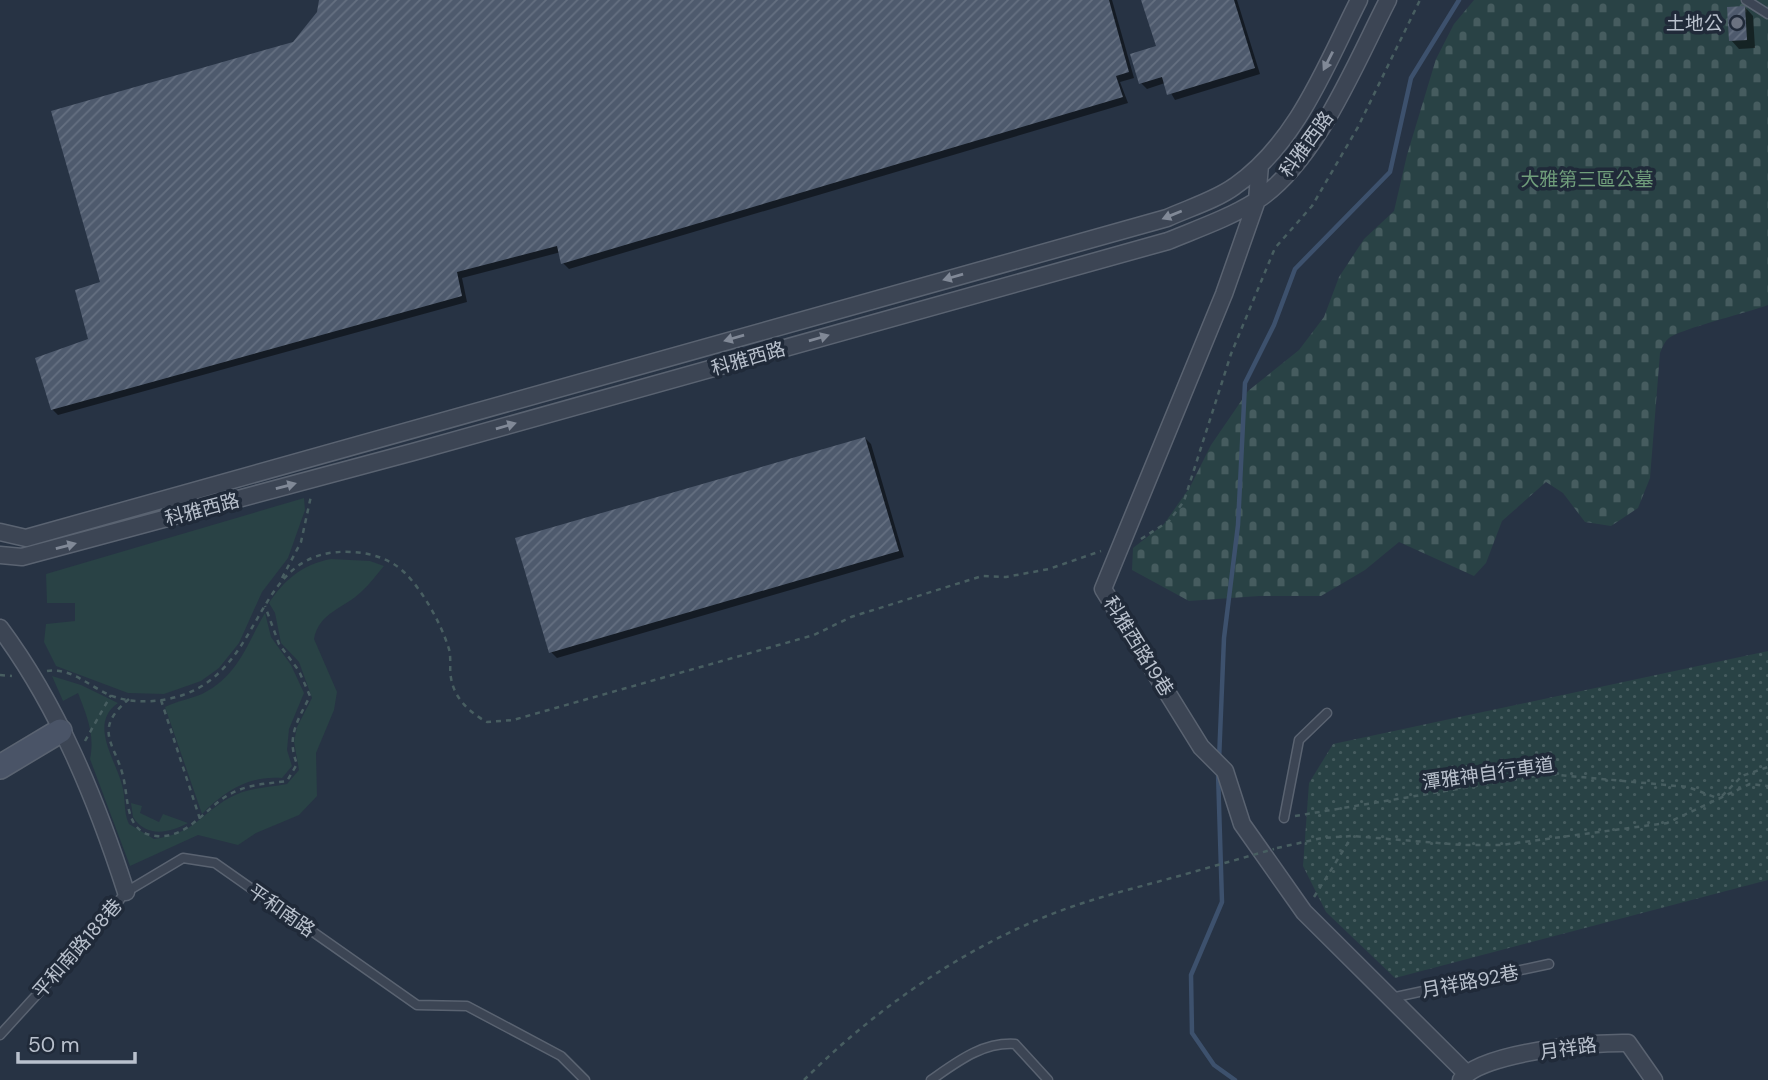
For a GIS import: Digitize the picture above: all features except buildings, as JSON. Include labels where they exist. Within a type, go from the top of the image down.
[{"type":"street","name":"科雅西路","points":[[0,532],[26,538],[1167,218],[1234,187],[1260,165],[1286,136],[1304,107],[1359,0]]},
{"type":"street","name":"科雅西路","points":[[0,555],[22,557],[310,480],[1168,241],[1257,200],[1287,174],[1327,120],[1388,0]]},
{"type":"street","name":"科雅西路19巷","points":[[1260,165],[1257,200],[1224,294],[1103,589],[1201,747],[1225,771],[1242,824],[1304,912],[1391,998]]},
{"type":"street","points":[[0,628],[32,673],[87,784],[126,892]]},
{"type":"street","points":[[0,767],[60,731]]},
{"type":"street","name":"月祥路","points":[[1391,998],[1463,1076],[1488,1063],[1556,1047],[1601,1042],[1628,1043],[1654,1080]]},
{"type":"lane","points":[[1746,0],[1768,14]]},
{"type":"lane","points":[[1284,818],[1299,740],[1327,713]]},
{"type":"lane","name":"平和南路","points":[[126,892],[183,858],[215,863],[417,1005],[467,1006],[561,1056],[585,1080]]},
{"type":"lane","name":"平和南路188巷","points":[[0,1035],[84,943],[126,892]]},
{"type":"lane","name":"月祥路92巷","points":[[1391,998],[1549,964]]},
{"type":"lane","points":[[931,1080],[975,1051],[1002,1044],[1015,1044],[1048,1080]]},
{"type":"path","points":[[279,582],[296,566],[322,555],[365,553],[386,560],[405,573],[422,596],[449,648],[455,690],[474,715],[487,722],[513,720],[814,635],[852,617],[982,576],[1006,577],[1049,569],[1129,545],[1169,521],[1184,501],[1231,354],[1275,248],[1312,206],[1352,138],[1420,0]]},
{"type":"path","points":[[0,675],[58,669],[111,695],[129,699],[161,700],[182,695],[212,682],[229,666],[279,582],[305,529],[310,507],[310,480]]},
{"type":"path","points":[[129,699],[113,716],[108,743],[123,774],[132,821],[140,830],[156,836],[167,835],[200,819],[226,796],[250,785],[287,781],[296,769],[291,748],[293,730],[310,696],[299,671],[279,644],[265,606]]},
{"type":"path","points":[[85,742],[111,695]]},
{"type":"path","points":[[161,700],[200,819]]},
{"type":"path","points":[[1720,799],[1742,776],[1768,767]]},
{"type":"path","name":"潭雅神自行車道","points":[[1284,818],[1548,774],[1688,788],[1720,799]]},
{"type":"path","points":[[804,1080],[904,995],[1001,937],[1048,916],[1186,874],[1322,838],[1352,836],[1463,845],[1501,845],[1667,823],[1750,784],[1768,786]]},
{"type":"path","points":[[1304,912],[1352,836]]},
{"type":"green space","name":"大雅第三區公墓","points":[[1474,0],[1768,0],[1768,305],[1684,331],[1665,342],[1660,353],[1650,478],[1638,508],[1611,526],[1585,522],[1563,493],[1546,482],[1502,521],[1486,563],[1474,576],[1399,542],[1365,570],[1321,596],[1259,596],[1189,601],[1132,570],[1133,548],[1164,524],[1190,487],[1211,445],[1248,391],[1299,350],[1324,317],[1339,277],[1364,239],[1394,211],[1407,155],[1436,59],[1454,24]]},
{"type":"green space","points":[[304,498],[305,510],[288,558],[262,592],[239,643],[219,668],[201,681],[164,694],[128,693],[56,666],[44,642],[46,624],[75,621],[75,603],[47,603],[46,574]]},
{"type":"green space","points":[[331,559],[370,561],[384,566],[355,598],[327,616],[314,639],[337,692],[334,710],[316,753],[317,796],[299,815],[256,833],[238,845],[198,835],[130,866],[90,759],[91,734],[78,693],[63,701],[52,676],[81,685],[118,703],[109,712],[104,732],[122,785],[129,824],[154,839],[179,833],[236,794],[287,784],[299,770],[294,742],[297,727],[312,698],[299,662],[281,643],[275,613],[269,603],[295,574]]},
{"type":"green space","points":[[265,613],[271,637],[291,665],[304,693],[289,729],[287,750],[292,766],[282,778],[259,779],[228,792],[202,814],[165,707],[202,694],[225,678],[240,658]]},
{"type":"green space","points":[[1768,651],[1768,880],[1395,978],[1326,912],[1303,866],[1309,783],[1333,744]]},
{"type":"green space","points":[[131,803],[142,806],[140,813],[159,822],[163,814],[188,823],[166,831],[151,831],[138,824],[133,817]]},
{"type":"waterway","points":[[1219,760],[1224,638],[1238,525],[1245,383],[1274,325],[1295,269],[1390,172],[1411,78],[1459,0]]},
{"type":"waterway","points":[[1218,772],[1222,902],[1191,975],[1192,1033],[1214,1065],[1235,1080]]},
{"type":"place","name":"土地公","points":[[1737,23]]}]
